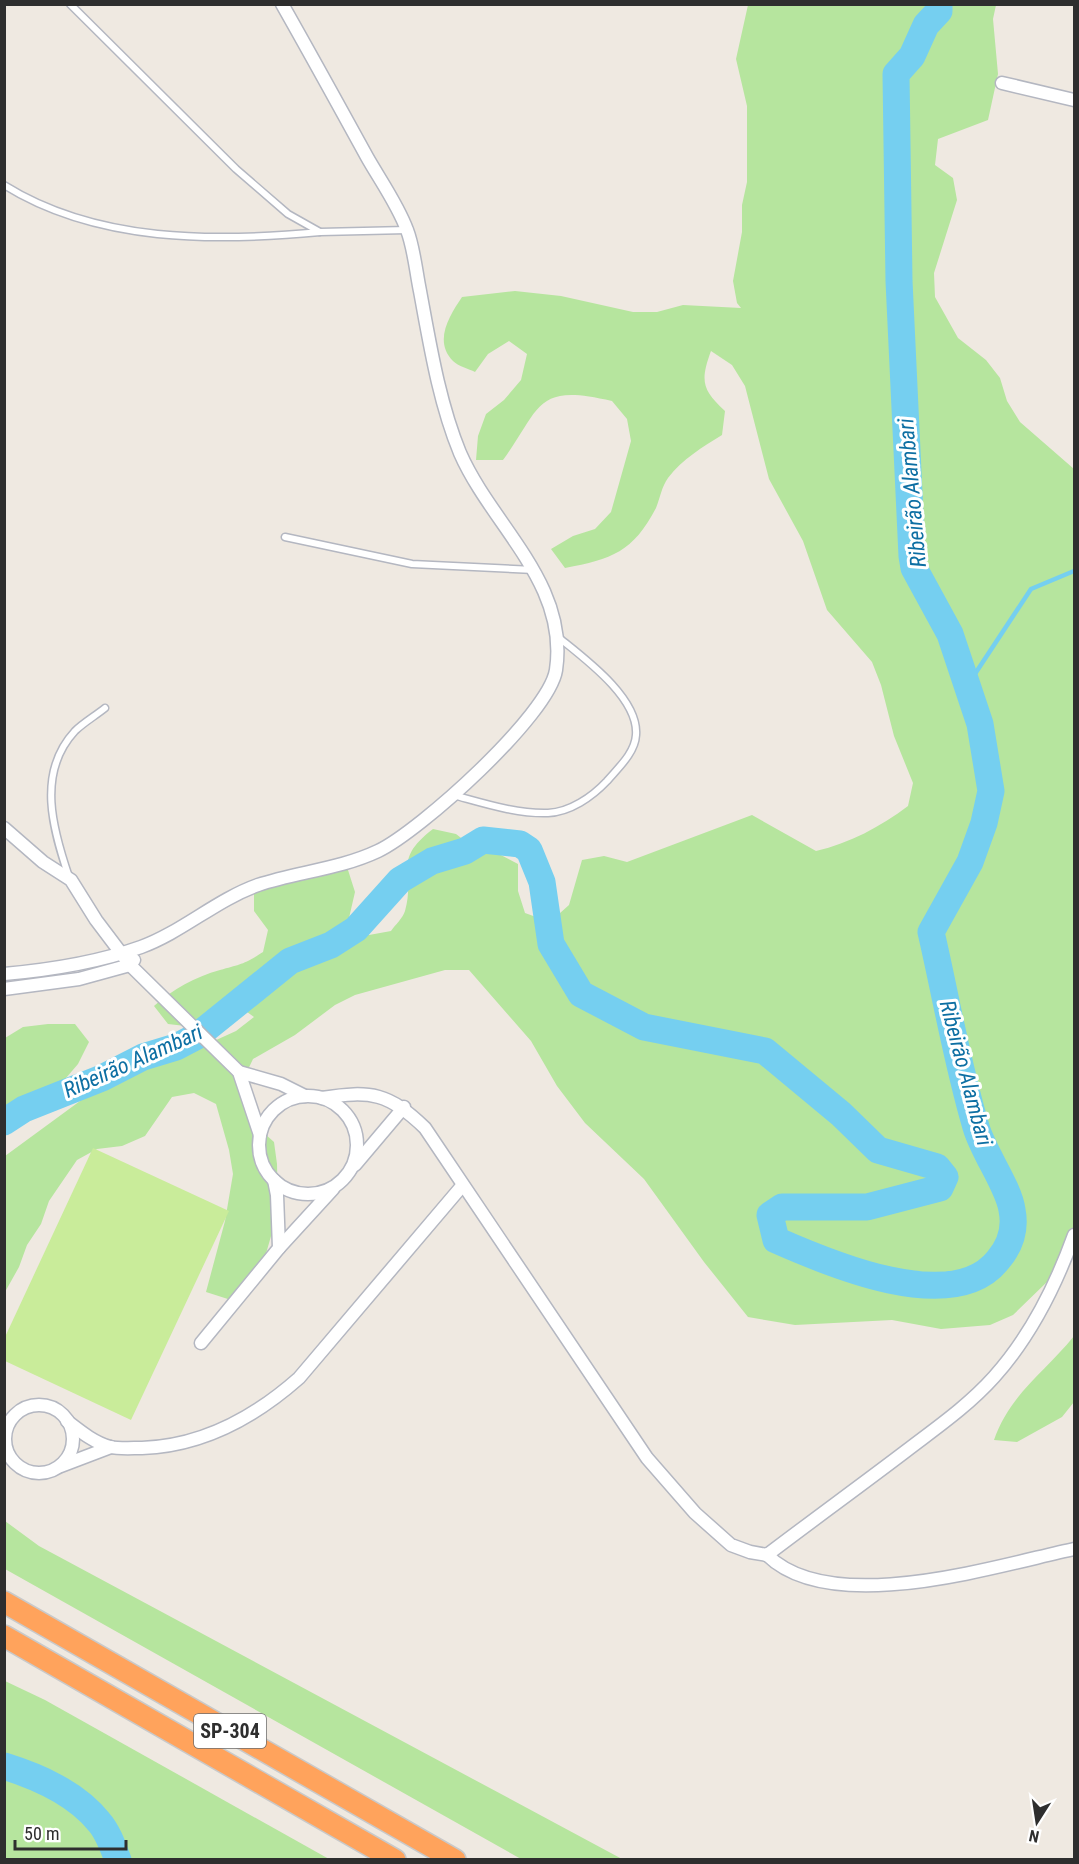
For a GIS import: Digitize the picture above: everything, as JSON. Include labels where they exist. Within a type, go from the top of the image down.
[{"type":"highway","name":"SP-304","points":[[4,1602],[455,1860]]},
{"type":"highway","name":"SP-304","points":[[4,1636],[395,1860]]},
{"type":"street","points":[[4,974],[45,968],[143,946],[257,885],[352,862],[378,852],[406,836],[452,795],[517,731],[543,701],[555,674],[558,637],[549,601],[534,570],[477,486],[460,453],[445,409],[408,230],[282,4]]},
{"type":"street","points":[[1002,83],[1074,100]]},
{"type":"street","points":[[4,828],[43,862],[71,880],[96,920],[130,965],[175,1006],[239,1072],[260,1135],[262,1159],[274,1180],[279,1248]]},
{"type":"street","points":[[4,989],[79,979],[130,965],[143,946]]},
{"type":"street","points":[[239,1072],[281,1084],[305,1096]]},
{"type":"street","points":[[260,1135],[266,1120],[276,1108],[290,1099],[305,1096],[322,1098],[353,1093],[378,1096],[404,1107],[440,1147],[462,1186],[647,1458],[695,1513],[731,1545],[766,1555],[779,1568],[801,1578],[826,1583],[885,1585],[934,1578],[1074,1549]]},
{"type":"street","points":[[322,1098],[338,1106],[350,1119],[357,1136],[356,1154],[350,1171]]},
{"type":"street","points":[[201,1343],[279,1248],[350,1171],[404,1107]]},
{"type":"street","points":[[274,1180],[291,1190],[311,1194],[337,1185]]},
{"type":"street","points":[[111,1447],[88,1437],[49,1407],[27,1408],[16,1414],[5,1433],[5,1445],[16,1465],[36,1473],[57,1468],[111,1447],[166,1447],[190,1441],[245,1417],[274,1400],[299,1378],[462,1186]]},
{"type":"street","points":[[766,1555],[840,1503],[954,1415],[993,1378],[1028,1330],[1056,1278],[1074,1235]]},
{"type":"street","points":[[57,1468],[65,1461],[73,1441],[67,1420]]},
{"type":"lane","points":[[70,4],[266,197],[288,214],[320,232]]},
{"type":"lane","points":[[4,185],[57,211],[168,236],[221,239],[320,232],[408,230]]},
{"type":"lane","points":[[285,537],[412,564],[534,570]]},
{"type":"lane","points":[[452,795],[518,811],[549,813],[572,807],[596,792],[631,752],[636,735],[632,713],[617,690],[558,637]]},
{"type":"lane","points":[[71,880],[51,816],[53,778],[63,747],[76,730],[105,708]]},
{"type":"green space","points":[[748,5],[996,5],[993,19],[998,74],[988,120],[938,139],[935,165],[953,178],[957,200],[934,273],[935,297],[958,338],[986,360],[1000,378],[1007,401],[1020,422],[1074,469],[1074,1225],[1066,1258],[1048,1281],[1013,1315],[990,1325],[941,1329],[892,1320],[795,1325],[748,1317],[704,1262],[644,1179],[585,1123],[557,1086],[531,1041],[469,970],[445,970],[355,995],[335,1005],[295,1035],[253,1059],[243,1080],[243,1104],[256,1126],[274,1142],[278,1212],[265,1257],[231,1300],[206,1292],[225,1221],[233,1174],[229,1150],[216,1104],[194,1093],[172,1097],[145,1136],[122,1146],[97,1149],[77,1160],[49,1201],[41,1224],[27,1245],[19,1267],[5,1292],[5,1156],[121,1071],[170,1055],[192,1051],[236,1031],[254,1017],[236,1004],[194,1027],[168,1024],[154,1006],[193,980],[241,964],[263,952],[268,930],[254,911],[254,887],[325,864],[348,870],[355,892],[349,918],[369,935],[391,931],[405,911],[408,898],[407,867],[412,850],[433,829],[456,834],[474,848],[497,853],[518,864],[518,891],[525,913],[550,922],[569,905],[582,860],[604,856],[627,862],[752,815],[816,851],[841,844],[864,833],[887,821],[908,806],[913,783],[894,736],[881,685],[872,662],[827,610],[803,541],[769,479],[745,386],[732,365],[711,351],[705,370],[705,384],[708,391],[725,411],[722,435],[693,454],[668,478],[656,508],[639,535],[629,544],[608,557],[565,568],[551,549],[573,536],[595,529],[611,512],[631,441],[627,419],[612,401],[568,395],[554,398],[534,413],[503,460],[476,460],[478,436],[486,414],[504,400],[521,380],[527,354],[509,341],[488,354],[475,372],[453,361],[444,345],[449,320],[462,297],[515,291],[561,296],[633,312],[657,312],[683,305],[741,308],[737,303],[733,281],[742,232],[742,205],[747,182],[747,106],[736,59]]},
{"type":"green space","points":[[75,1024],[89,1042],[78,1064],[48,1099],[5,1125],[5,1038],[23,1027]]},
{"type":"green space","points":[[93,1148],[229,1211],[131,1420],[5,1361],[5,1337]]},
{"type":"green space","points":[[1074,1336],[1074,1402],[1062,1417],[1017,1442],[994,1440],[1009,1409],[1019,1396]]},
{"type":"green space","points":[[5,1521],[39,1546],[622,1859],[521,1859],[5,1569]]},
{"type":"green space","points":[[5,1681],[45,1700],[329,1859],[5,1859]]},
{"type":"waterway","name":"Ribeirão Alambari","points":[[4,1122],[24,1109],[102,1078],[143,1057],[176,1047],[197,1036],[290,961],[331,945],[356,929],[400,880],[432,861],[465,851],[483,840],[520,844],[529,850],[542,882],[551,944],[581,994],[644,1027],[765,1051],[841,1114],[878,1150],[937,1167],[945,1177],[940,1188],[867,1207],[782,1207],[770,1215],[776,1240],[857,1271],[890,1280],[922,1285],[952,1284],[978,1276],[998,1260],[1011,1237],[1012,1210],[1006,1191],[979,1137],[969,1103],[931,932],[970,862],[984,823],[991,791],[980,724],[950,634],[914,568],[899,281],[896,74],[912,56],[926,25],[939,11],[939,4]]},
{"type":"waterway","points":[[967,686],[1031,589],[1074,571]]},
{"type":"waterway","name":"Ribeirão Alambari","points":[[4,1766],[56,1787],[90,1812],[102,1826],[118,1860]]}]
